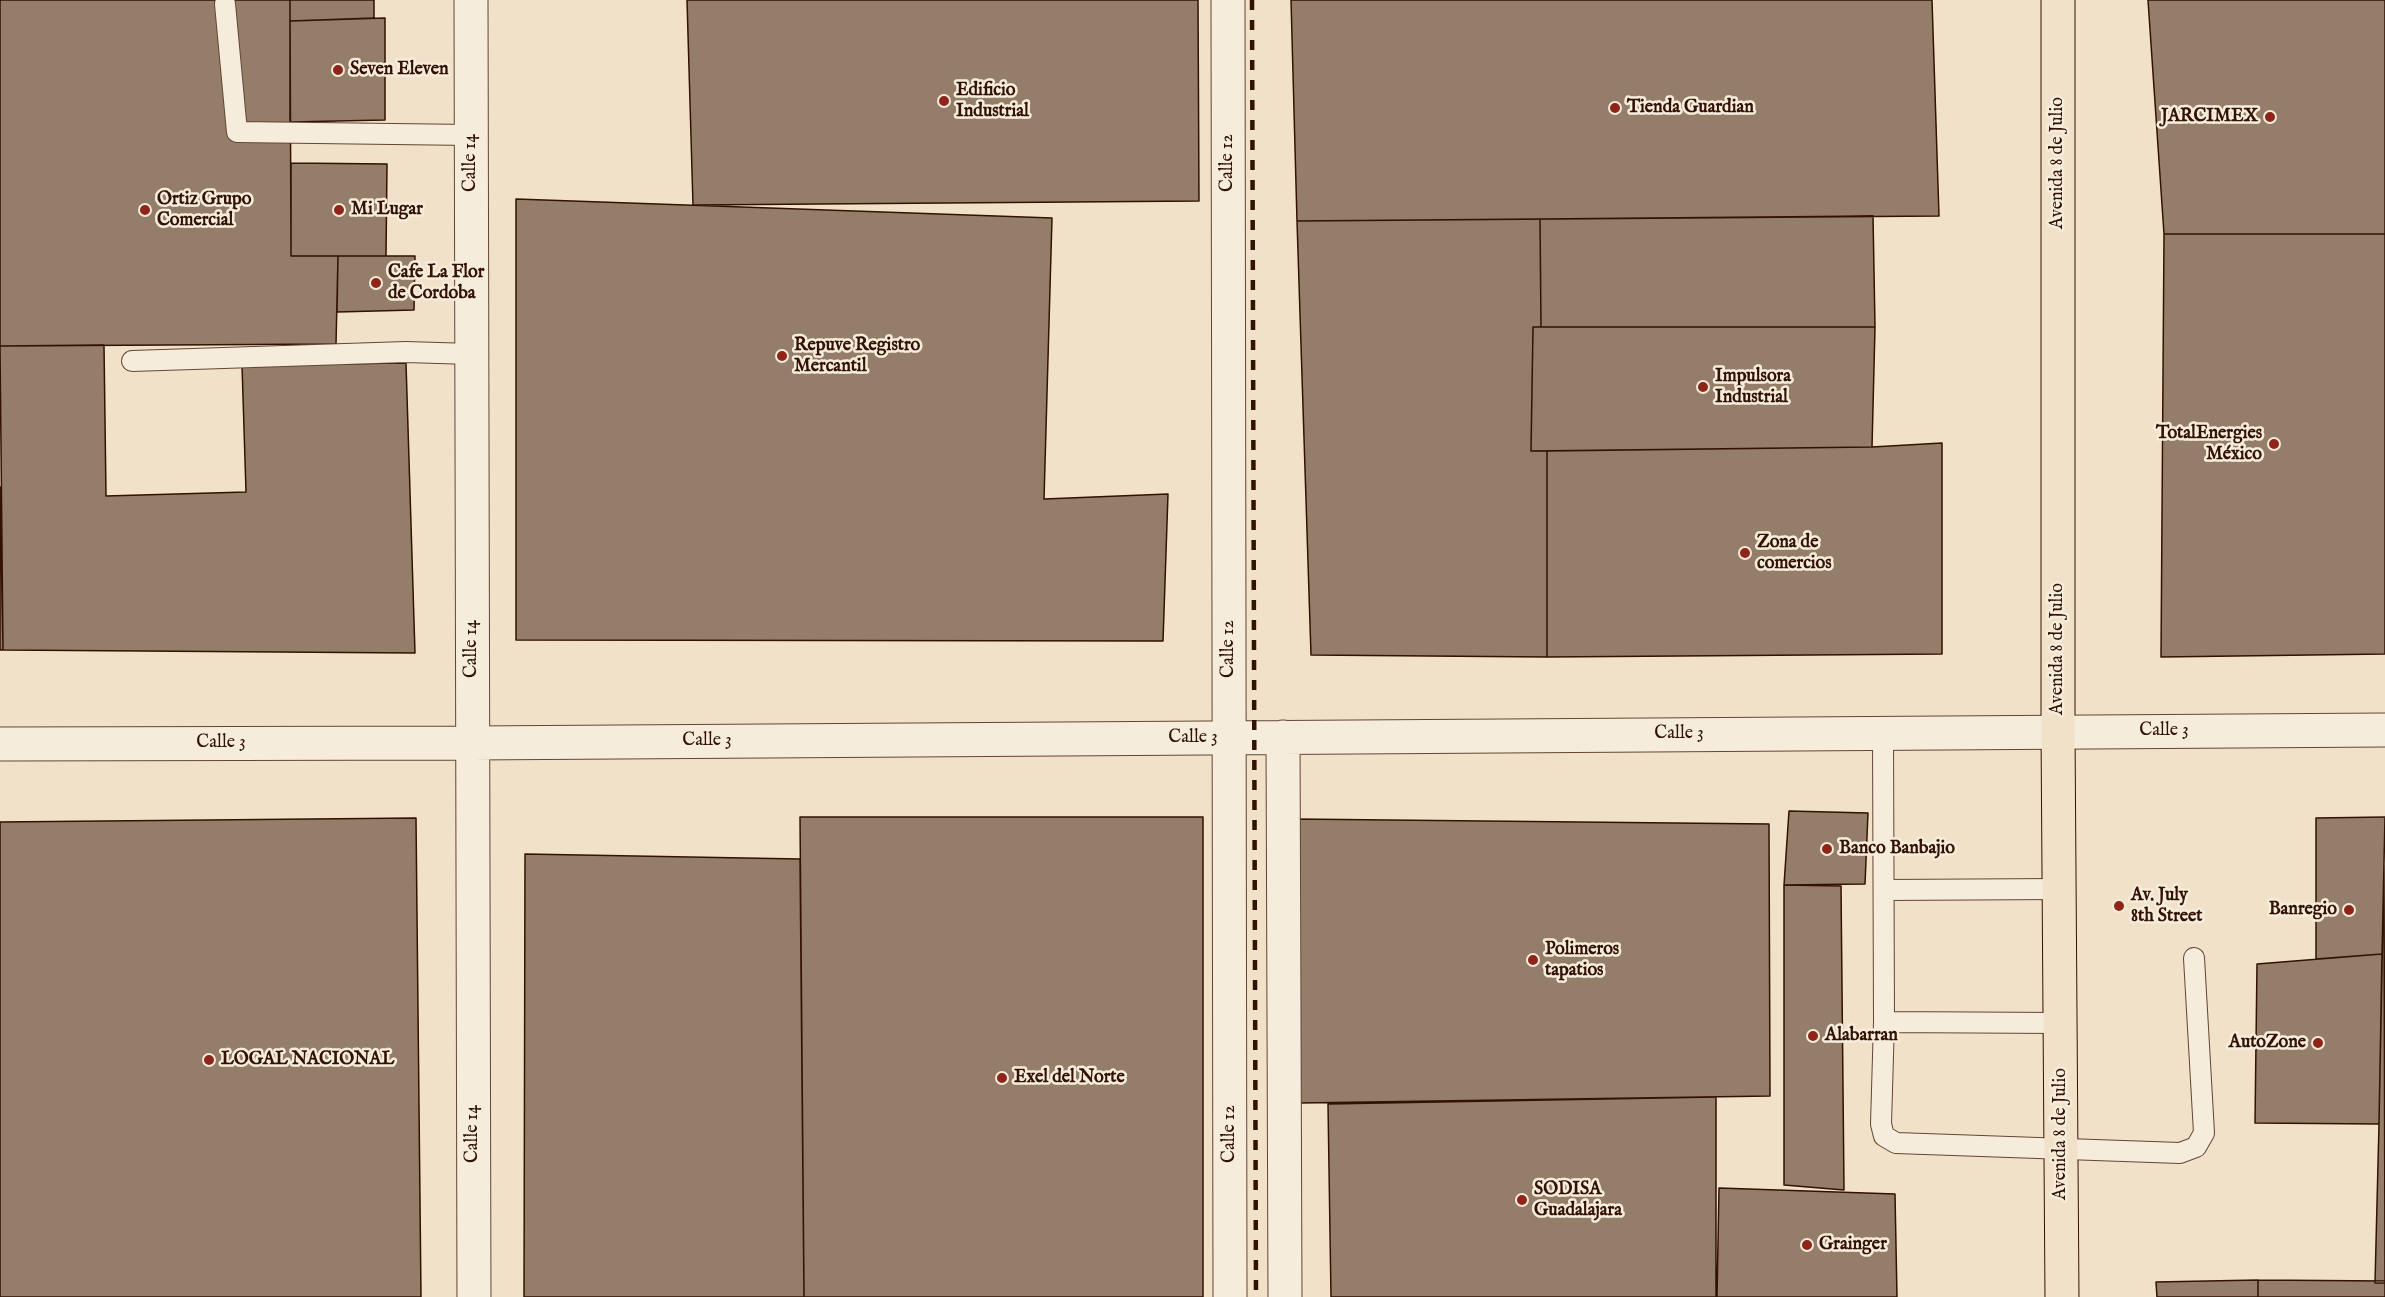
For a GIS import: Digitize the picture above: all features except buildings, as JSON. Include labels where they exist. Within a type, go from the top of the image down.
[{"type":"main road","name":"Avenida 8 de Julio","points":[[2058,0],[2058,731],[2062,1297]]},
{"type":"street","name":"Calle 14","points":[[471,0],[474,1297]]},
{"type":"street","name":"Calle 12","points":[[1228,0],[1230,1297]]},
{"type":"street","name":"Calle 3","points":[[0,744],[2385,730]]},
{"type":"street","points":[[1283,737],[1285,1297]]},
{"type":"lane","points":[[225,4],[237,132],[471,135]]},
{"type":"lane","points":[[132,361],[406,352],[471,354]]},
{"type":"lane","points":[[1883,732],[1884,1022],[1881,1124],[1884,1136],[1889,1140],[1896,1143],[2180,1153],[2196,1147],[2204,1133],[2194,958]]},
{"type":"lane","points":[[1884,890],[2059,889]]},
{"type":"lane","points":[[1884,1022],[2060,1023]]},
{"type":"railway","points":[[1252,0],[1256,1297]]},
{"type":"place","name":"Seven Eleven","points":[[338,70]]},
{"type":"place","name":"Edificio Industrial","points":[[944,101]]},
{"type":"place","name":"Tienda Guardian","points":[[1615,108]]},
{"type":"place","name":"JARCIMEX","points":[[2270,117]]},
{"type":"place","name":"Ortiz Grupo Comercial","points":[[145,210]]},
{"type":"place","name":"Mi Lugar","points":[[339,210]]},
{"type":"place","name":"Cafe La Flor de Cordoba","points":[[376,283]]},
{"type":"place","name":"Repuve Registro Mercantil","points":[[782,356]]},
{"type":"place","name":"Impulsora Industrial","points":[[1703,387]]},
{"type":"place","name":"TotalEnergies México","points":[[2274,444]]},
{"type":"place","name":"Zona de comercios","points":[[1745,553]]},
{"type":"place","name":"Banco Banbajio","points":[[1827,849]]},
{"type":"place","name":"Av. July 8th Street","points":[[2119,906]]},
{"type":"place","name":"Banregio","points":[[2349,910]]},
{"type":"place","name":"Polimeros tapatios","points":[[1533,960]]},
{"type":"place","name":"Alabarran","points":[[1813,1036]]},
{"type":"place","name":"AutoZone","points":[[2318,1043]]},
{"type":"place","name":"LOGAL NACIONAL","points":[[209,1060]]},
{"type":"place","name":"Exel del Norte","points":[[1002,1078]]},
{"type":"place","name":"SODISA Guadalajara","points":[[1522,1200]]},
{"type":"place","name":"Grainger","points":[[1807,1245]]}]
